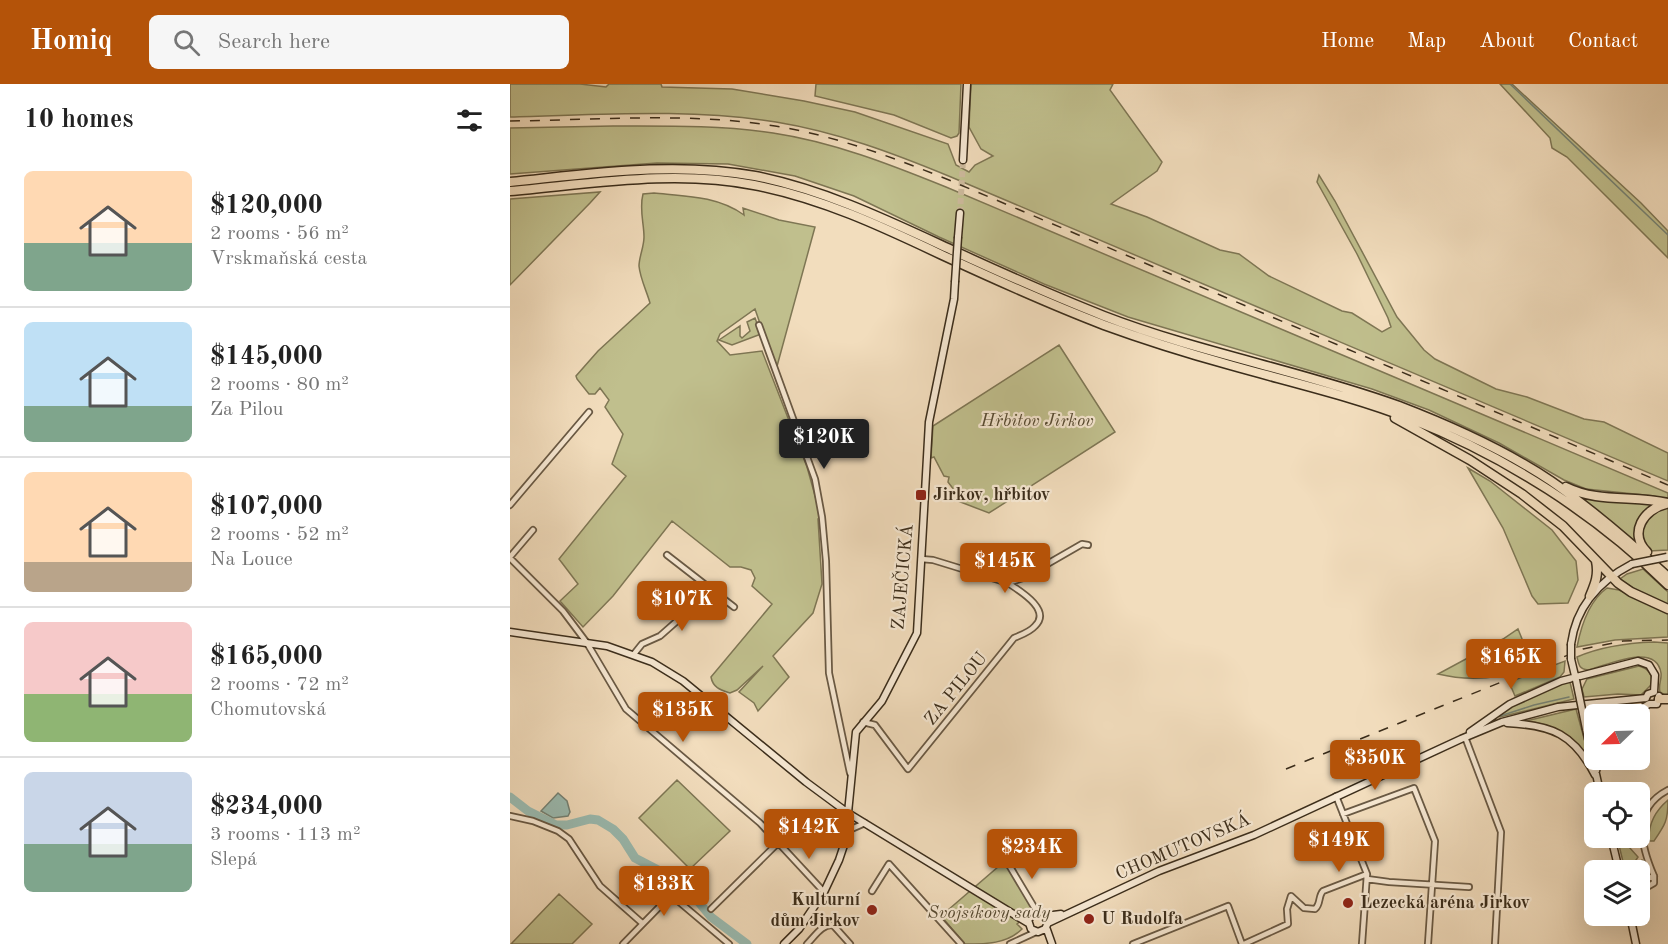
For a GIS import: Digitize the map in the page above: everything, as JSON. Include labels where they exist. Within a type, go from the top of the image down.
[{"type":"highway","points":[[510,182],[642,170],[678,170],[727,172],[753,176],[812,191],[867,210],[1030,287],[1108,317],[1168,338],[1354,391],[1398,406],[1494,448],[1550,480],[1618,532],[1668,576]]},
{"type":"highway","points":[[510,191],[669,178],[727,181],[776,190],[820,202],[864,218],[1028,294],[1105,325],[1228,365],[1348,398],[1410,419],[1461,441],[1510,467],[1577,510],[1614,537],[1668,585]]},
{"type":"highway","points":[[1348,398],[1394,417],[1496,476],[1542,508],[1595,558],[1610,576],[1631,592],[1668,609]]},
{"type":"highway","points":[[1550,480],[1587,495],[1668,503]]},
{"type":"highway","points":[[1668,503],[1655,508],[1645,516],[1639,535],[1644,549],[1668,576]]},
{"type":"highway","points":[[1590,596],[1598,571],[1595,558]]},
{"type":"street","points":[[963,160],[967,84]]},
{"type":"street","name":"ZAJEČICKÁ","points":[[784,944],[799,929],[824,892],[840,860],[849,830],[848,813],[856,732],[882,701],[916,633],[929,422],[954,299],[960,213]]},
{"type":"street","points":[[759,326],[814,479],[822,517],[826,561],[829,674],[852,782]]},
{"type":"street","points":[[510,505],[589,412]]},
{"type":"street","points":[[533,530],[510,557],[563,611],[587,643],[626,709],[729,795],[779,842],[824,892]]},
{"type":"street","points":[[921,559],[933,560],[1008,584],[1023,578],[1082,544],[1088,545]]},
{"type":"street","points":[[667,555],[734,608]]},
{"type":"street","points":[[1597,782],[1571,659],[1571,644],[1578,618],[1590,596],[1610,576],[1632,564],[1668,556]]},
{"type":"street","name":"ZA PILOU","points":[[863,722],[875,725],[909,769],[1014,638],[1038,624],[1040,615],[1038,608],[1008,584]]},
{"type":"street","points":[[634,654],[642,644],[660,636],[711,591]]},
{"type":"street","points":[[510,632],[587,643],[634,654],[652,662],[683,681],[806,782],[848,813],[1029,925],[1050,944]]},
{"type":"street","points":[[1495,944],[1501,832],[1465,737],[1510,704],[1561,681],[1638,661],[1651,667],[1660,697]]},
{"type":"street","points":[[1645,704],[1650,693],[1660,697]]},
{"type":"street","points":[[1648,701],[1655,705],[1660,697]]},
{"type":"street","name":"CHOMUTOVSKÁ","points":[[1010,944],[1159,871],[1229,845],[1502,722],[1558,707],[1648,701]]},
{"type":"street","points":[[1502,722],[1538,725],[1560,733],[1582,752],[1595,775]]},
{"type":"street","points":[[1595,775],[1596,770]]},
{"type":"street","points":[[1343,814],[1414,788],[1435,841],[1428,944]]},
{"type":"street","points":[[1650,885],[1654,883],[1654,876],[1643,844],[1642,826],[1650,807],[1668,790]]},
{"type":"street","points":[[1336,796],[1367,876],[1362,944]]},
{"type":"street","points":[[510,816],[533,821],[558,831],[569,839],[600,886],[642,923]]},
{"type":"street","points":[[849,830],[864,823]]},
{"type":"street","points":[[711,909],[779,842]]},
{"type":"street","points":[[1006,860],[1034,914],[1021,939]]},
{"type":"street","points":[[872,891],[889,864],[961,944]]},
{"type":"street","points":[[1133,944],[1228,906],[1243,944],[1287,924],[1287,909],[1291,896],[1304,908],[1315,909],[1318,907],[1321,892],[1367,876],[1389,882],[1469,887]]},
{"type":"street","points":[[1650,878],[1654,876]]},
{"type":"street","points":[[623,944],[671,895],[729,944]]},
{"type":"street","name":"CHOMUTOVSKÁ","points":[[998,905],[1017,913],[1045,915],[1071,913]]},
{"type":"street","points":[[1045,915],[1050,944]]},
{"type":"street","points":[[807,944],[825,925],[833,925],[850,944]]},
{"type":"street","points":[[1632,926],[1636,944]]},
{"type":"green space","points":[[510,84],[580,84],[606,87],[609,84],[661,84],[662,87],[732,89],[804,101],[855,112],[948,144],[956,165],[969,172],[975,165],[993,156],[981,149],[969,127],[971,84],[1113,84],[1110,90],[1162,162],[1157,171],[1111,204],[1147,217],[1220,250],[1239,254],[1269,276],[1342,311],[1352,313],[1382,332],[1391,327],[1388,318],[1357,254],[1317,182],[1319,175],[1397,317],[1424,350],[1435,359],[1496,389],[1527,397],[1584,419],[1604,422],[1668,453],[1668,481],[951,177],[865,144],[799,126],[710,115],[643,113],[510,117]]},
{"type":"green space","points":[[816,84],[961,84],[959,133],[951,138],[894,115],[815,96]]},
{"type":"green space","points":[[1500,84],[1512,84],[1641,203],[1668,231],[1668,258],[1567,157],[1552,148],[1550,138]]},
{"type":"green space","points":[[713,127],[753,130],[817,142],[882,162],[1668,493],[1668,500],[1654,496],[1586,489],[1564,480],[1499,443],[1429,410],[1372,389],[1128,317],[1044,284],[854,196],[795,176],[728,164],[657,163],[510,174],[510,128]]},
{"type":"green space","points":[[600,192],[590,203],[510,285],[510,199]]},
{"type":"green space","points":[[654,193],[712,200],[744,215],[743,208],[779,220],[815,227],[776,370],[755,309],[720,334],[717,341],[730,355],[762,351],[807,467],[821,517],[818,519],[822,584],[813,613],[773,656],[789,677],[758,711],[754,703],[739,692],[763,666],[737,690],[730,693],[716,686],[711,677],[772,604],[752,586],[755,578],[751,570],[730,567],[672,521],[613,596],[583,627],[560,601],[578,584],[559,559],[626,476],[612,464],[623,434],[605,407],[609,400],[600,388],[595,394],[589,394],[576,376],[598,351],[650,303],[639,266],[644,237],[643,194]]},
{"type":"green space","points":[[755,318],[761,334],[732,345],[719,340],[740,326],[742,338],[750,331],[747,322]]},
{"type":"green space","name":"Hřbitov Jirkov","points":[[1059,345],[1115,432],[989,513],[958,501],[961,499],[948,482],[949,477],[944,476],[934,457],[931,458],[933,426]]},
{"type":"green space","points":[[1468,468],[1490,481],[1552,530],[1576,561],[1578,580],[1568,603],[1538,604],[1532,596],[1503,528]]},
{"type":"green space","points":[[1578,496],[1655,503],[1640,517],[1636,542]]},
{"type":"green space","points":[[1668,507],[1668,550],[1649,551],[1642,536],[1646,520],[1654,511]]},
{"type":"green space","points":[[1643,569],[1668,592],[1668,606],[1639,592],[1620,579]]},
{"type":"green space","points":[[1607,588],[1619,590],[1668,612],[1668,637],[1615,640],[1577,647],[1587,614],[1595,600]]},
{"type":"green space","points":[[1518,629],[1533,666],[1509,674],[1486,678],[1462,678],[1438,674],[1503,639]]},
{"type":"green space","points":[[1668,643],[1668,697],[1660,692],[1661,673],[1657,664],[1650,658],[1629,658],[1588,670],[1580,666],[1577,657],[1615,646]]},
{"type":"green space","points":[[1565,661],[1564,672],[1560,677],[1515,696],[1509,682]]},
{"type":"green space","points":[[1639,666],[1648,670],[1652,680],[1652,684],[1641,695],[1618,694],[1584,697],[1582,689],[1587,679]]},
{"type":"green space","points":[[1567,681],[1570,682],[1574,699],[1500,717],[1499,715],[1517,703]]},
{"type":"green space","points":[[1576,709],[1584,738],[1584,752],[1560,731],[1526,721]]},
{"type":"green space","points":[[677,780],[730,831],[690,869],[639,818]]},
{"type":"green space","points":[[1668,800],[1663,827],[1654,841],[1650,841],[1653,818]]},
{"type":"green space","points":[[1620,848],[1630,848],[1638,857],[1636,860],[1623,860]]},
{"type":"green space","name":"Svojsíkovy sady","points":[[1005,861],[1034,910],[1017,924],[1022,929],[1010,938],[988,943],[965,944],[941,916]]},
{"type":"green space","points":[[559,894],[592,924],[572,944],[511,944]]},
{"type":"water","points":[[558,793],[567,801],[570,812],[568,816],[553,818],[541,811]]},
{"type":"waterway","points":[[1510,84],[1668,235]]},
{"type":"waterway","points":[[1500,716],[1569,697]]},
{"type":"waterway","points":[[510,797],[528,811],[556,825],[567,825],[590,819],[598,820],[613,829],[623,839],[635,858],[683,883],[711,917],[747,944]]},
{"type":"tunnel","points":[[960,213],[963,160]]},
{"type":"railway","points":[[510,121],[709,119],[798,130],[864,148],[949,180],[1668,485]]},
{"type":"railway","points":[[1286,769],[1583,649],[1623,641],[1668,640]]},
{"type":"place","name":"Jirkov, hřbitov","points":[[921,495]]},
{"type":"place","name":"Lezecká aréna Jirkov","points":[[1348,903]]},
{"type":"place","name":"Kulturní dům Jirkov","points":[[872,910]]},
{"type":"place","name":"U Rudolfa","points":[[1089,919]]}]
